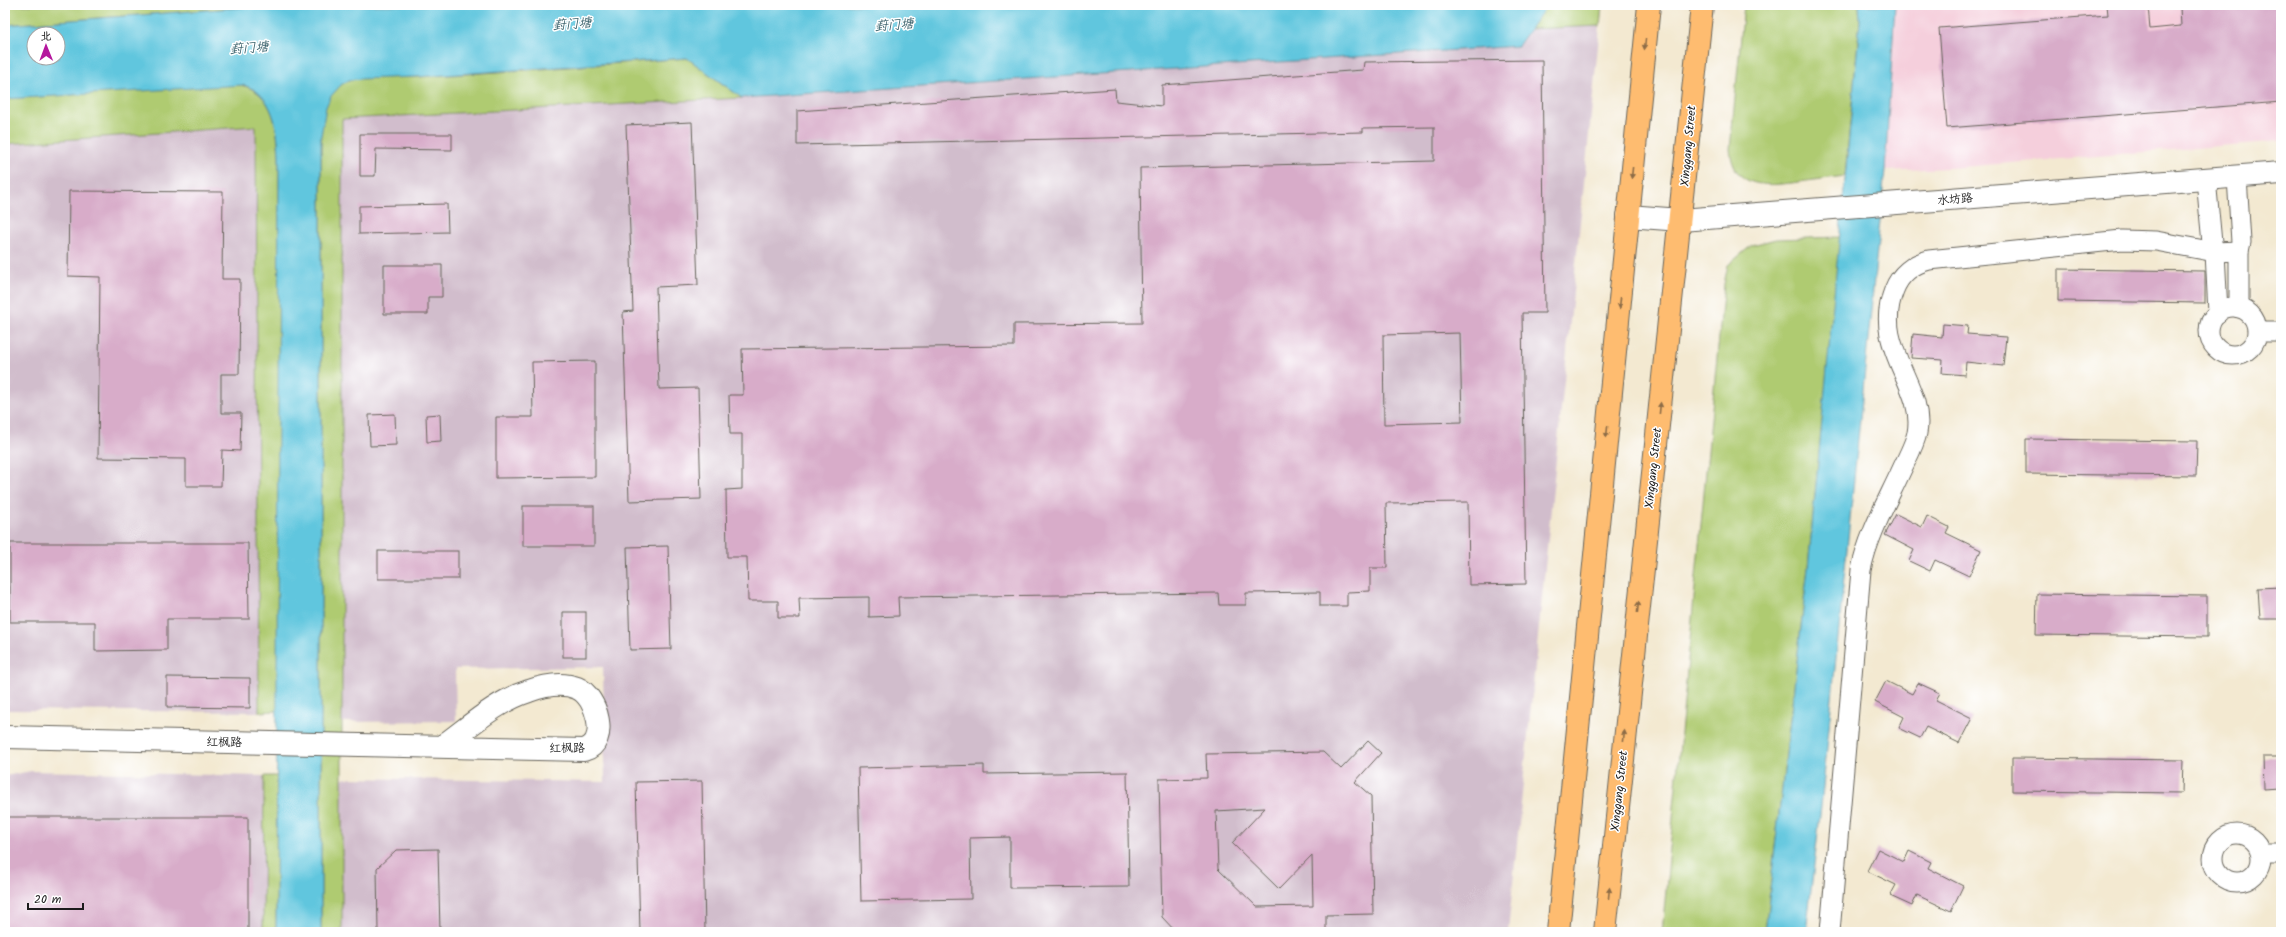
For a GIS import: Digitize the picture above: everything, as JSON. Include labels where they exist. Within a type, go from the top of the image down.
[{"type":"main road","points":[[1558,932],[1649,5]]},
{"type":"main road","name":"Xinggang Street","points":[[1605,932],[1629,686],[1681,220],[1702,5]]},
{"type":"street","name":"水坊路","points":[[1628,216],[1681,220],[2281,173]]},
{"type":"street","points":[[2237,176],[2241,242],[2239,251],[2239,308]]},
{"type":"street","points":[[2206,179],[2212,243],[2215,252],[2218,312],[2209,327],[2210,339],[2216,348],[2226,354],[2237,355],[2248,351],[2255,343],[2258,332],[2253,316],[2239,308],[2228,308],[2218,312]]},
{"type":"street","points":[[1830,932],[1861,570],[1866,548],[1913,445],[1918,424],[1916,408],[1894,351],[1889,332],[1888,311],[1895,287],[1904,274],[1917,264],[1950,258],[2122,240],[2156,241],[2215,252],[2239,251]]},
{"type":"street","points":[[2258,332],[2281,332]]},
{"type":"street","name":"红枫路","points":[[5,737],[366,743],[584,750],[591,747],[595,741],[598,719],[592,702],[581,690],[567,686],[543,687],[528,691],[496,708],[444,745]]},
{"type":"street","points":[[2261,853],[2281,853]]},
{"type":"shaded area","points":[[1895,5],[2281,5],[2281,141],[1949,168],[1885,171]]},
{"type":"shaded area","points":[[1600,26],[1508,932],[342,932],[342,778],[605,782],[603,667],[455,669],[456,721],[342,722],[342,119],[742,98],[1518,46],[1530,29]]},
{"type":"shaded area","points":[[256,126],[259,712],[7,710],[5,709],[5,144]]},
{"type":"shaded area","points":[[31,771],[264,776],[263,932],[5,932],[5,776]]},
{"type":"green space","points":[[5,5],[274,5],[5,25]]},
{"type":"green space","points":[[1547,5],[1602,5],[1600,26],[1530,29]]},
{"type":"green space","points":[[1744,5],[1859,5],[1860,21],[1845,176],[1788,183],[1765,184],[1754,183],[1745,179],[1738,172],[1733,163],[1730,149]]},
{"type":"green space","points":[[687,58],[742,98],[342,119],[342,932],[321,932],[321,147],[325,108],[333,91],[348,81],[357,79],[452,75]]},
{"type":"green space","points":[[233,84],[246,87],[257,92],[265,100],[270,109],[277,132],[279,157],[278,711],[259,712],[256,126],[5,144],[5,99]]},
{"type":"green space","points":[[1840,237],[1808,568],[1765,932],[1662,932],[1724,284],[1728,265],[1752,245],[1776,239]]},
{"type":"green space","points":[[264,776],[278,776],[276,932],[263,932]]},
{"type":"water","name":"葑门塘","points":[[274,5],[1547,5],[1518,46],[742,98],[687,58],[416,77],[360,79],[349,80],[341,85],[331,96],[326,107],[321,136],[321,932],[276,932],[279,157],[277,135],[272,114],[268,104],[262,96],[253,89],[243,85],[5,99],[5,25]]},
{"type":"water","points":[[1859,5],[1895,5],[1885,171],[1821,807],[1806,932],[1765,932],[1808,568],[1860,21]]},
{"type":"building","points":[[2107,5],[2148,5],[2150,29],[2181,26],[2180,7],[2208,5],[2281,5],[2281,102],[1947,128],[1939,28],[2108,15]]},
{"type":"building","points":[[1542,60],[1545,313],[1522,313],[1526,584],[1469,585],[1468,502],[1386,503],[1387,568],[1370,568],[1370,591],[1347,592],[1347,606],[1320,606],[1320,592],[1246,593],[1246,605],[1219,605],[1218,593],[898,597],[899,616],[869,617],[869,597],[799,598],[800,618],[778,618],[778,601],[748,601],[747,557],[727,557],[726,490],[742,489],[742,434],[730,434],[729,395],[743,395],[742,349],[1014,346],[1014,324],[1142,323],[1140,168],[1434,161],[1434,127],[1363,128],[1363,132],[797,145],[797,111],[1115,89],[1116,101],[1162,106],[1162,85],[1363,70],[1364,62]],"holes":[[[1460,333],[1462,422],[1384,424],[1383,335]]]},
{"type":"building","points":[[692,122],[698,285],[656,287],[659,389],[698,388],[701,499],[629,501],[623,312],[633,311],[626,125]]},
{"type":"building","points":[[360,134],[452,134],[452,150],[376,149],[375,176],[360,176]]},
{"type":"building","points":[[69,191],[223,192],[222,279],[240,279],[239,374],[221,374],[221,413],[241,413],[240,451],[222,450],[221,486],[186,486],[186,459],[98,458],[100,277],[68,276]]},
{"type":"building","points":[[447,204],[448,232],[359,234],[359,206]]},
{"type":"building","points":[[384,265],[442,265],[442,297],[428,297],[428,314],[384,314]]},
{"type":"building","points":[[2058,269],[2205,271],[2205,303],[2058,301]]},
{"type":"building","points":[[1943,324],[1968,326],[1967,334],[2006,337],[2003,366],[1966,362],[1965,375],[1942,373],[1943,360],[1911,358],[1913,334],[1942,337]]},
{"type":"building","points":[[595,361],[595,477],[496,478],[496,417],[533,417],[532,362]]},
{"type":"building","points":[[395,414],[396,445],[370,446],[369,415]]},
{"type":"building","points":[[440,414],[441,441],[427,442],[426,415]]},
{"type":"building","points":[[2026,439],[2197,441],[2196,476],[2026,474]]},
{"type":"building","points":[[523,506],[594,506],[594,546],[523,546]]},
{"type":"building","points":[[1896,514],[1922,527],[1927,516],[1949,527],[1946,533],[1981,550],[1969,576],[1935,560],[1930,571],[1909,561],[1914,550],[1885,535]]},
{"type":"building","points":[[10,543],[248,543],[249,619],[167,619],[167,650],[95,651],[95,622],[10,622]]},
{"type":"building","points":[[668,546],[671,649],[630,650],[627,547]]},
{"type":"building","points":[[378,551],[458,551],[458,579],[378,579]]},
{"type":"building","points":[[2281,587],[2281,619],[2260,619],[2258,588]]},
{"type":"building","points":[[2037,594],[2207,596],[2207,637],[2036,635]]},
{"type":"building","points":[[563,612],[586,612],[586,657],[563,657]]},
{"type":"building","points":[[167,677],[250,678],[250,708],[167,707]]},
{"type":"building","points":[[1886,681],[1912,694],[1918,683],[1940,693],[1936,700],[1972,718],[1959,743],[1926,727],[1920,738],[1899,728],[1904,717],[1875,702]]},
{"type":"building","points":[[1368,741],[1381,753],[1355,782],[1371,796],[1373,914],[1326,915],[1326,932],[1176,932],[1162,917],[1159,779],[1207,778],[1206,754],[1323,752],[1341,769]],"holes":[[[1265,808],[1232,843],[1279,889],[1312,855],[1313,906],[1257,907],[1218,869],[1216,811]]]},
{"type":"building","points":[[2263,757],[2281,757],[2281,788],[2264,789]]},
{"type":"building","points":[[2012,758],[2183,760],[2182,793],[2012,791]]},
{"type":"building","points":[[984,765],[984,774],[1127,772],[1129,887],[1010,888],[1010,837],[970,838],[971,899],[861,901],[858,768]]},
{"type":"building","points":[[702,781],[705,932],[640,932],[636,782]]},
{"type":"building","points":[[5,817],[248,817],[248,932],[5,932]]},
{"type":"building","points":[[438,849],[440,932],[378,932],[377,868],[396,850]]},
{"type":"building","points":[[1878,849],[1904,862],[1909,851],[1931,862],[1928,868],[1963,886],[1951,911],[1917,895],[1912,906],[1890,896],[1896,885],[1867,871]]}]
